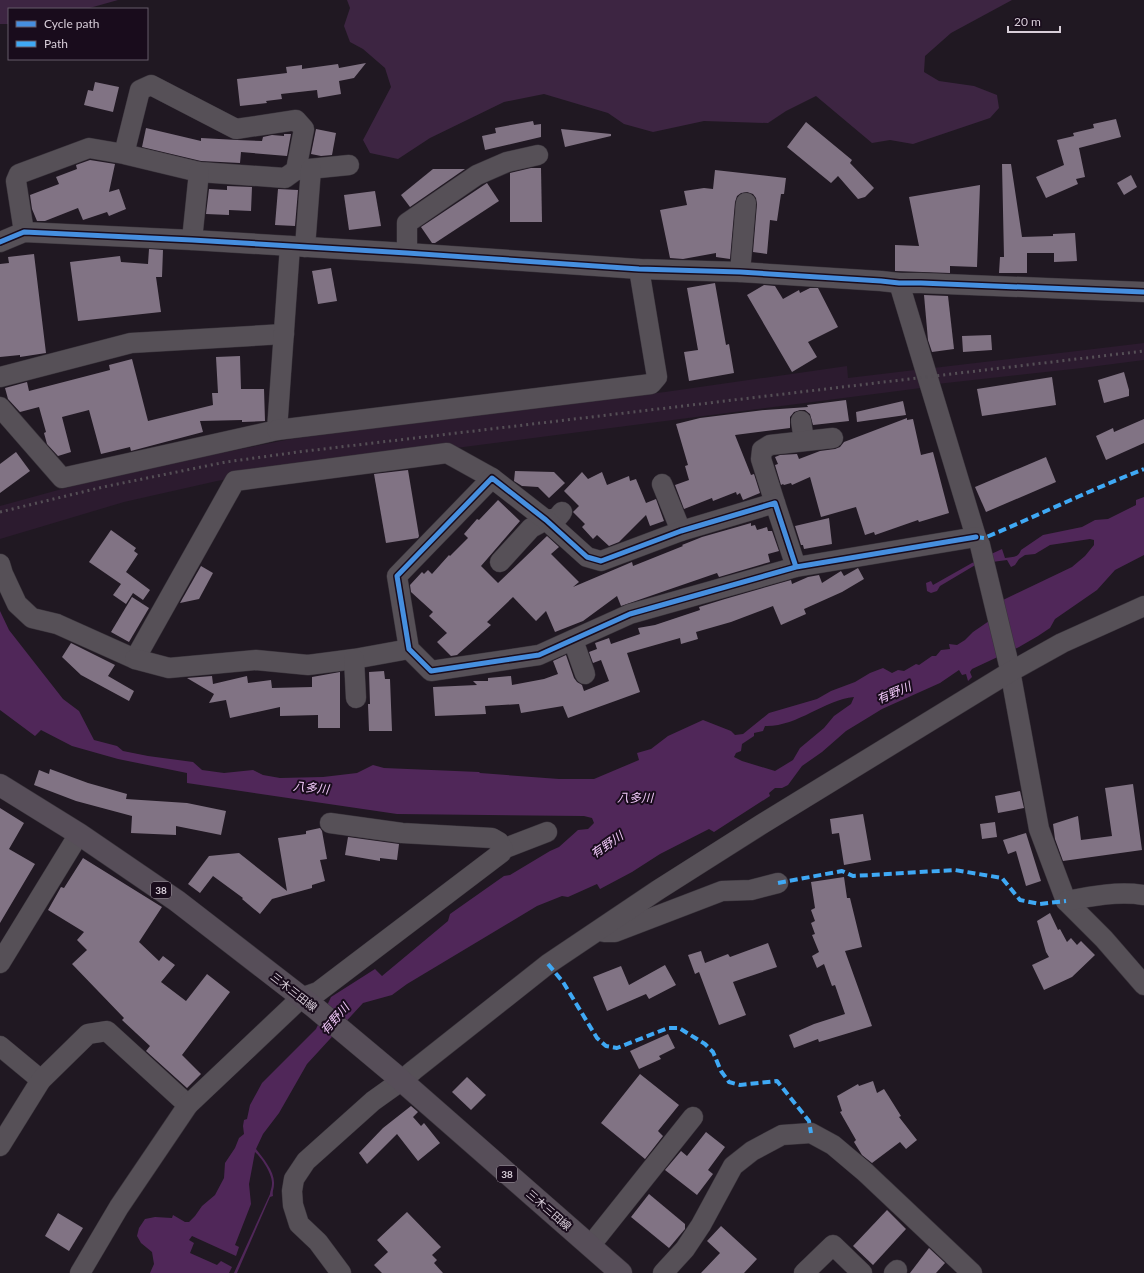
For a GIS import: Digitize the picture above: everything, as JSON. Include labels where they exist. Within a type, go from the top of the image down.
[{"type":"main road","name":"三木三田線","points":[[0,785],[79,834],[177,901],[308,1002],[397,1077],[621,1273]]},
{"type":"street","points":[[124,154],[140,90],[151,85],[236,129],[296,120],[304,129],[304,170],[298,246],[284,334],[277,430]]},
{"type":"street","points":[[24,232],[16,181],[19,174],[89,148],[124,154],[199,172],[285,178],[304,170],[349,165]]},
{"type":"street","points":[[408,253],[407,223],[477,175],[507,162],[538,155]]},
{"type":"street","points":[[192,240],[199,172]]},
{"type":"street","points":[[740,272],[750,213]]},
{"type":"street","points":[[0,242],[24,232],[298,246],[639,269],[740,272],[899,283],[921,282],[1144,292]]},
{"type":"street","points":[[0,407],[62,478],[277,430],[651,384],[656,377],[639,269]]},
{"type":"street","points":[[899,283],[978,541],[1009,668],[1039,829],[1066,901],[1104,939],[1144,985]]},
{"type":"street","points":[[0,377],[131,343],[284,334]]},
{"type":"street","points":[[796,567],[761,459],[762,450],[803,431],[833,438]]},
{"type":"street","points":[[135,659],[235,481],[447,452],[554,516],[587,558],[601,561],[681,531],[775,503]]},
{"type":"street","points":[[492,478],[397,576],[409,650],[431,671],[539,655],[630,614],[796,567],[978,541]]},
{"type":"street","points":[[662,484],[681,531]]},
{"type":"street","points":[[500,562],[531,528],[554,516]]},
{"type":"street","points":[[0,564],[17,604],[32,618],[57,624],[135,659],[169,668],[256,660],[308,665],[409,650]]},
{"type":"street","points":[[341,1273],[318,1242],[299,1224],[293,1205],[292,1191],[294,1179],[306,1160],[373,1101],[397,1077],[414,1070],[548,964],[762,824],[1009,668],[1144,606]]},
{"type":"street","points":[[573,640],[585,674]]},
{"type":"street","points":[[354,659],[356,698]]},
{"type":"street","points":[[330,823],[402,833],[492,838],[499,842],[503,849]]},
{"type":"street","points":[[80,1273],[119,1206],[188,1105],[318,992],[501,853],[503,849],[547,832]]},
{"type":"street","points":[[2,952],[79,834]]},
{"type":"street","points":[[596,933],[615,932],[722,891],[751,890],[778,883]]},
{"type":"street","points":[[1066,901],[1097,895],[1144,895]]},
{"type":"street","points":[[0,1146],[42,1080],[88,1034],[107,1031],[188,1105]]},
{"type":"street","points":[[0,1046],[42,1080]]},
{"type":"street","points":[[590,1246],[693,1117]]},
{"type":"street","points":[[663,1273],[685,1249],[701,1225],[732,1166],[752,1151],[782,1135],[811,1133],[833,1145],[865,1172],[972,1273]]},
{"type":"street","points":[[804,1273],[832,1245],[862,1273]]},
{"type":"shaded area","points":[[0,0],[118,0],[90,8],[8,8],[8,24],[0,24]]},
{"type":"shaded area","points":[[347,0],[1012,0],[951,33],[925,56],[924,72],[939,81],[974,86],[997,95],[999,108],[990,118],[913,144],[890,140],[872,143],[816,96],[786,111],[768,123],[704,121],[653,132],[624,124],[608,113],[544,94],[504,102],[430,138],[398,159],[370,153],[363,140],[391,87],[385,68],[363,49],[350,42],[344,26],[350,8]]},
{"type":"shaded area","points":[[1144,343],[1144,360],[1082,368],[937,384],[933,368]]},
{"type":"shaded area","points":[[847,366],[848,378],[915,370],[921,388],[456,448],[363,456],[217,481],[124,502],[0,539],[0,506],[80,484],[190,459],[291,439],[542,406],[665,392]]},
{"type":"water","points":[[1144,497],[1144,555],[1115,570],[1097,590],[1055,619],[1050,628],[1038,636],[1019,647],[972,669],[970,672],[972,677],[968,681],[966,674],[962,675],[959,670],[940,683],[882,709],[846,731],[822,752],[802,766],[788,785],[782,788],[775,788],[769,793],[770,796],[714,832],[709,829],[660,854],[632,872],[600,889],[597,884],[568,897],[562,896],[537,906],[407,984],[392,995],[363,1003],[307,1064],[279,1113],[263,1134],[256,1149],[268,1165],[273,1175],[273,1196],[270,1197],[237,1273],[234,1273],[270,1194],[272,1185],[271,1176],[264,1162],[255,1152],[249,1184],[251,1204],[235,1245],[239,1247],[236,1256],[192,1236],[189,1240],[194,1243],[190,1253],[217,1265],[221,1261],[232,1267],[229,1273],[150,1273],[154,1264],[152,1252],[141,1243],[137,1236],[139,1228],[145,1219],[155,1217],[172,1218],[173,1215],[185,1222],[189,1222],[202,1206],[215,1195],[224,1178],[225,1163],[235,1148],[239,1138],[244,1134],[244,1120],[247,1119],[250,1105],[262,1083],[316,1029],[331,997],[375,969],[382,976],[448,921],[450,914],[504,876],[510,875],[559,847],[578,830],[588,829],[594,823],[592,818],[584,816],[397,814],[187,783],[187,773],[118,759],[72,746],[41,730],[35,736],[0,710],[0,611],[9,630],[63,699],[79,711],[94,740],[117,746],[123,751],[193,762],[202,770],[224,773],[253,770],[263,775],[280,778],[323,777],[357,773],[373,765],[384,768],[479,772],[559,779],[594,779],[639,760],[637,753],[651,749],[668,736],[703,720],[731,731],[735,735],[743,734],[769,713],[817,699],[831,691],[855,682],[870,673],[883,668],[892,673],[898,670],[904,671],[916,664],[919,665],[932,656],[936,656],[941,650],[950,649],[949,644],[957,645],[965,640],[973,632],[992,619],[1003,600],[1072,567],[1085,556],[1094,545],[1094,540],[1090,539],[1050,545],[1035,554],[1025,555],[1011,567],[1007,560],[977,564],[940,586],[937,591],[931,593],[927,591],[926,583],[931,581],[933,585],[972,563],[1002,549],[1005,558],[1015,557],[1021,550],[1043,535],[1082,527],[1095,520],[1108,519],[1136,505],[1136,500]],"holes":[[[854,697],[851,704],[834,716],[824,728],[800,748],[793,760],[775,771],[742,761],[734,757],[736,753],[741,751],[742,744],[754,736],[754,733],[763,731],[765,726],[788,722],[832,703]]]},
{"type":"building","points":[[366,63],[354,78],[339,81],[341,94],[318,98],[317,90],[281,94],[282,99],[266,101],[267,103],[240,106],[237,79],[287,73],[286,67],[302,65],[302,69],[338,64],[339,68]]},
{"type":"building","points":[[95,82],[119,87],[113,112],[84,105],[88,90],[93,91]]},
{"type":"building","points":[[1116,119],[1121,137],[1079,148],[1085,177],[1076,179],[1078,184],[1046,198],[1036,177],[1064,165],[1057,140],[1074,136],[1073,133],[1094,128],[1093,124]]},
{"type":"building","points":[[533,121],[534,125],[541,124],[541,137],[485,150],[482,136],[496,133],[495,128]]},
{"type":"building","points":[[806,122],[852,160],[850,163],[874,188],[865,197],[858,199],[838,176],[831,183],[787,147]]},
{"type":"building","points":[[146,128],[201,141],[201,138],[262,141],[263,137],[272,135],[284,136],[284,134],[291,134],[287,156],[241,152],[240,163],[201,161],[142,147]]},
{"type":"building","points":[[316,129],[336,133],[332,155],[321,156],[311,154]]},
{"type":"building","points":[[561,129],[611,134],[611,136],[565,147]]},
{"type":"building","points":[[90,160],[115,164],[109,192],[119,189],[126,209],[109,216],[107,212],[83,220],[78,208],[45,221],[37,221],[32,209],[30,195],[59,184],[56,177],[77,169],[76,165]]},
{"type":"building","points":[[1002,164],[1011,164],[1022,237],[1053,236],[1053,234],[1075,233],[1077,261],[1054,262],[1054,253],[1027,253],[1027,273],[999,273],[1000,257],[1004,257]]},
{"type":"building","points":[[531,168],[541,168],[542,222],[510,222],[510,173]]},
{"type":"building","points":[[433,169],[465,169],[410,207],[401,195]]},
{"type":"building","points":[[715,170],[786,178],[784,194],[781,194],[777,221],[770,220],[767,254],[753,252],[757,204],[756,198],[753,194],[747,192],[741,193],[737,196],[735,202],[730,259],[716,257],[716,253],[683,259],[670,258],[660,210],[687,205],[684,191],[704,188],[713,189]]},
{"type":"building","points":[[1131,175],[1137,187],[1124,195],[1117,183]]},
{"type":"building","points":[[487,183],[499,201],[435,243],[432,243],[421,227]]},
{"type":"building","points":[[980,185],[977,267],[950,266],[950,273],[895,271],[895,245],[919,246],[909,197]]},
{"type":"building","points":[[227,186],[252,187],[251,211],[229,210],[229,215],[206,214],[209,189],[227,190]]},
{"type":"building","points":[[278,189],[298,190],[295,226],[275,225]]},
{"type":"building","points":[[375,191],[381,226],[349,230],[344,195]]},
{"type":"building","points":[[149,249],[163,250],[162,277],[156,277],[161,312],[78,321],[70,262],[120,256],[121,262],[148,264]]},
{"type":"building","points":[[34,254],[46,353],[20,357],[20,355],[0,357],[0,264],[9,263],[8,257]]},
{"type":"building","points":[[331,268],[337,301],[318,304],[312,271]]},
{"type":"building","points":[[715,283],[726,345],[729,344],[734,373],[689,381],[684,352],[698,350],[687,288]]},
{"type":"building","points":[[764,285],[775,286],[783,299],[799,290],[800,293],[810,288],[818,288],[838,327],[808,342],[817,357],[792,372],[747,295]]},
{"type":"building","points":[[924,295],[948,296],[954,349],[932,352],[928,340]]},
{"type":"building","points":[[991,335],[992,350],[963,352],[962,336]]},
{"type":"building","points":[[240,356],[241,389],[264,389],[265,421],[200,421],[203,432],[131,451],[130,447],[101,454],[89,410],[62,417],[71,452],[58,456],[47,444],[44,433],[46,432],[39,407],[20,412],[8,399],[5,388],[27,382],[29,391],[110,370],[109,365],[132,359],[148,421],[213,405],[212,393],[218,393],[216,357]]},
{"type":"building","points":[[1124,372],[1129,390],[1129,396],[1104,403],[1098,380]]},
{"type":"building","points":[[1052,377],[1056,405],[982,416],[977,389]]},
{"type":"building","points":[[846,400],[849,421],[813,425],[810,414],[805,410],[800,410],[794,412],[790,417],[790,428],[735,435],[751,475],[754,474],[760,493],[743,500],[740,493],[737,495],[736,492],[713,501],[712,498],[684,509],[675,485],[689,480],[685,466],[688,465],[676,424],[700,418],[765,410],[808,407],[807,405]]},
{"type":"building","points":[[903,401],[906,415],[857,422],[856,412]]},
{"type":"building","points":[[907,418],[907,420],[913,419],[921,455],[933,452],[949,513],[919,522],[918,520],[875,535],[874,532],[865,535],[856,507],[821,517],[810,477],[792,485],[791,483],[781,485],[775,465],[778,464],[775,457],[780,455],[797,454],[799,459],[820,451],[835,449],[840,447],[844,442]]},
{"type":"building","points":[[1144,419],[1144,443],[1106,460],[1096,436],[1113,428],[1114,432]]},
{"type":"building","points":[[16,452],[30,471],[0,493],[0,464]]},
{"type":"building","points":[[1046,457],[1056,482],[986,512],[975,487]]},
{"type":"building","points":[[408,470],[419,536],[418,538],[386,543],[374,474]]},
{"type":"building","points":[[515,471],[554,472],[565,483],[549,498],[538,487],[522,486],[514,481]]},
{"type":"building","points":[[582,472],[588,479],[602,472],[607,485],[629,476],[630,481],[636,479],[646,503],[656,499],[664,521],[650,526],[646,515],[619,542],[609,546],[597,535],[593,539],[582,527],[585,524],[573,512],[579,506],[564,491]]},
{"type":"building","points":[[498,500],[520,521],[481,566],[498,583],[547,536],[559,547],[551,554],[579,582],[573,587],[632,562],[633,566],[702,537],[751,523],[751,526],[755,525],[757,530],[767,527],[768,531],[772,531],[779,551],[768,554],[770,562],[719,577],[717,573],[621,606],[617,596],[583,621],[555,632],[546,611],[536,621],[513,597],[487,622],[491,625],[457,655],[451,656],[437,642],[447,633],[429,616],[433,612],[411,592],[410,585],[422,572],[424,574],[428,570],[432,574],[449,555],[450,556],[468,538],[464,534],[477,519],[479,520]]},
{"type":"building","points":[[829,518],[832,544],[804,549],[803,545],[801,545],[795,526]]},
{"type":"building","points":[[111,530],[136,548],[134,551],[138,554],[126,572],[150,590],[143,600],[133,593],[126,604],[113,595],[121,584],[89,562]]},
{"type":"building","points":[[201,566],[213,573],[199,599],[180,603]]},
{"type":"building","points":[[858,568],[864,579],[842,592],[804,609],[806,614],[781,625],[773,606],[731,622],[696,632],[698,639],[681,644],[680,638],[627,653],[640,692],[568,718],[563,706],[521,713],[519,704],[485,706],[486,714],[435,716],[433,687],[477,685],[473,681],[488,681],[488,678],[511,676],[512,685],[544,679],[558,674],[553,661],[566,655],[574,678],[582,685],[584,691],[609,681],[601,660],[593,663],[589,652],[597,649],[595,643],[609,638],[611,644],[640,634],[638,628],[655,625],[700,610],[699,607],[791,580],[792,584],[808,577],[819,575],[822,583],[841,571],[844,576]]},
{"type":"building","points":[[132,597],[149,608],[129,642],[111,632]]},
{"type":"building","points":[[71,643],[115,665],[108,676],[134,691],[129,701],[81,675],[62,657]]},
{"type":"building","points":[[384,671],[385,679],[390,679],[392,731],[369,731],[369,672]]},
{"type":"building","points":[[340,672],[340,728],[318,728],[318,715],[280,716],[280,707],[230,718],[226,700],[209,703],[214,694],[187,678],[212,676],[213,684],[247,676],[248,683],[271,680],[272,688],[312,687],[312,677]]},
{"type":"building","points":[[50,769],[88,783],[127,794],[126,799],[187,803],[226,811],[221,835],[176,826],[176,835],[131,833],[132,816],[76,801],[34,785],[39,770],[49,774]]},
{"type":"building","points":[[1133,784],[1142,850],[1063,861],[1055,839],[1053,824],[1078,816],[1081,840],[1112,836],[1105,788]]},
{"type":"building","points":[[1020,791],[1024,808],[998,813],[995,796]]},
{"type":"building","points":[[0,808],[24,823],[9,849],[35,864],[0,923]]},
{"type":"building","points":[[863,814],[871,860],[844,865],[839,833],[832,834],[830,819]]},
{"type":"building","points":[[995,822],[997,837],[982,839],[980,824]]},
{"type":"building","points":[[320,828],[322,831],[327,859],[320,860],[325,881],[312,885],[312,888],[272,899],[260,914],[242,899],[243,898],[213,876],[200,893],[188,884],[209,856],[239,853],[287,891],[278,838],[306,834],[306,831]]},
{"type":"building","points":[[1026,833],[1041,881],[1026,886],[1016,851],[1008,854],[1003,840]]},
{"type":"building","points":[[348,837],[399,844],[397,860],[380,858],[380,861],[345,855]]},
{"type":"building","points":[[83,858],[162,907],[139,942],[159,961],[163,956],[175,965],[161,982],[186,1001],[207,974],[230,992],[182,1055],[201,1074],[187,1088],[146,1051],[150,1046],[122,1020],[124,1018],[72,964],[87,950],[77,940],[84,932],[48,910],[61,887],[64,888]]},
{"type":"building","points":[[844,877],[847,898],[850,898],[862,947],[845,951],[872,1026],[819,1042],[818,1039],[794,1048],[789,1035],[814,1024],[845,1014],[835,985],[832,986],[824,964],[817,968],[812,956],[819,952],[812,935],[815,934],[811,923],[815,921],[811,910],[815,908],[811,882]]},
{"type":"building","points":[[1050,913],[1058,930],[1060,929],[1067,942],[1071,938],[1077,945],[1081,941],[1095,955],[1072,977],[1044,990],[1032,965],[1049,957],[1046,952],[1037,921]]},
{"type":"building","points":[[768,943],[777,967],[733,982],[746,1015],[719,1025],[699,972],[695,974],[688,955],[701,951],[705,963],[728,954],[730,957]]},
{"type":"building","points":[[665,965],[676,985],[649,999],[646,994],[607,1011],[593,977],[621,966],[629,985]]},
{"type":"building","points":[[668,1034],[675,1048],[659,1056],[661,1059],[639,1069],[630,1051]]},
{"type":"building","points":[[640,1074],[679,1105],[658,1131],[663,1136],[645,1159],[601,1123]]},
{"type":"building","points":[[467,1077],[486,1095],[471,1110],[452,1092]]},
{"type":"building","points":[[873,1081],[877,1093],[884,1089],[901,1116],[899,1117],[917,1140],[906,1149],[900,1142],[872,1163],[862,1155],[854,1142],[856,1140],[840,1112],[842,1111],[837,1096],[858,1084],[859,1086]]},
{"type":"building","points":[[411,1106],[418,1112],[413,1117],[421,1126],[424,1123],[440,1143],[418,1161],[397,1134],[367,1164],[359,1153],[383,1128]]},
{"type":"building","points":[[706,1132],[725,1147],[708,1170],[713,1174],[697,1195],[665,1170],[681,1151],[687,1156]]},
{"type":"building","points":[[649,1194],[685,1224],[685,1229],[669,1248],[631,1217]]},
{"type":"building","points":[[887,1210],[906,1229],[873,1265],[853,1246]]},
{"type":"building","points":[[407,1212],[441,1247],[432,1255],[437,1260],[434,1263],[443,1273],[382,1273],[374,1265],[388,1252],[377,1240]]},
{"type":"building","points":[[58,1213],[83,1228],[69,1251],[45,1236]]},
{"type":"building","points":[[721,1226],[757,1259],[744,1273],[701,1273],[720,1253],[707,1241]]},
{"type":"building","points":[[929,1248],[945,1263],[936,1273],[910,1273]]},
{"type":"railway","points":[[0,512],[103,487],[226,462],[298,452],[1144,351]]},
{"type":"marked path","points":[[976,537],[984,538],[1144,469]]},
{"type":"marked path","points":[[778,883],[842,871],[853,876],[955,870],[1002,878],[1020,900],[1040,904],[1066,901]]},
{"type":"marked path","points":[[548,964],[563,982],[597,1038],[606,1046],[617,1048],[668,1028],[679,1028],[705,1044],[713,1052],[721,1071],[729,1082],[740,1085],[777,1081],[809,1121],[811,1133]]},
{"type":"cycle path","points":[[0,242],[24,232],[192,240],[639,269],[740,272],[899,283],[1144,292]]},
{"type":"cycle path","points":[[796,567],[775,503],[681,531],[601,561],[587,557],[546,520],[492,478],[397,576],[409,649],[431,671],[539,655],[630,614],[796,567],[976,537]]},
{"type":"water label","name":"有野川","points":[[894,693]]},
{"type":"water label","name":"八多川","points":[[311,788]]},
{"type":"water label","name":"八多川","points":[[635,798]]},
{"type":"water label","name":"有野川","points":[[607,845]]},
{"type":"water label","name":"有野川","points":[[335,1019]]}]
